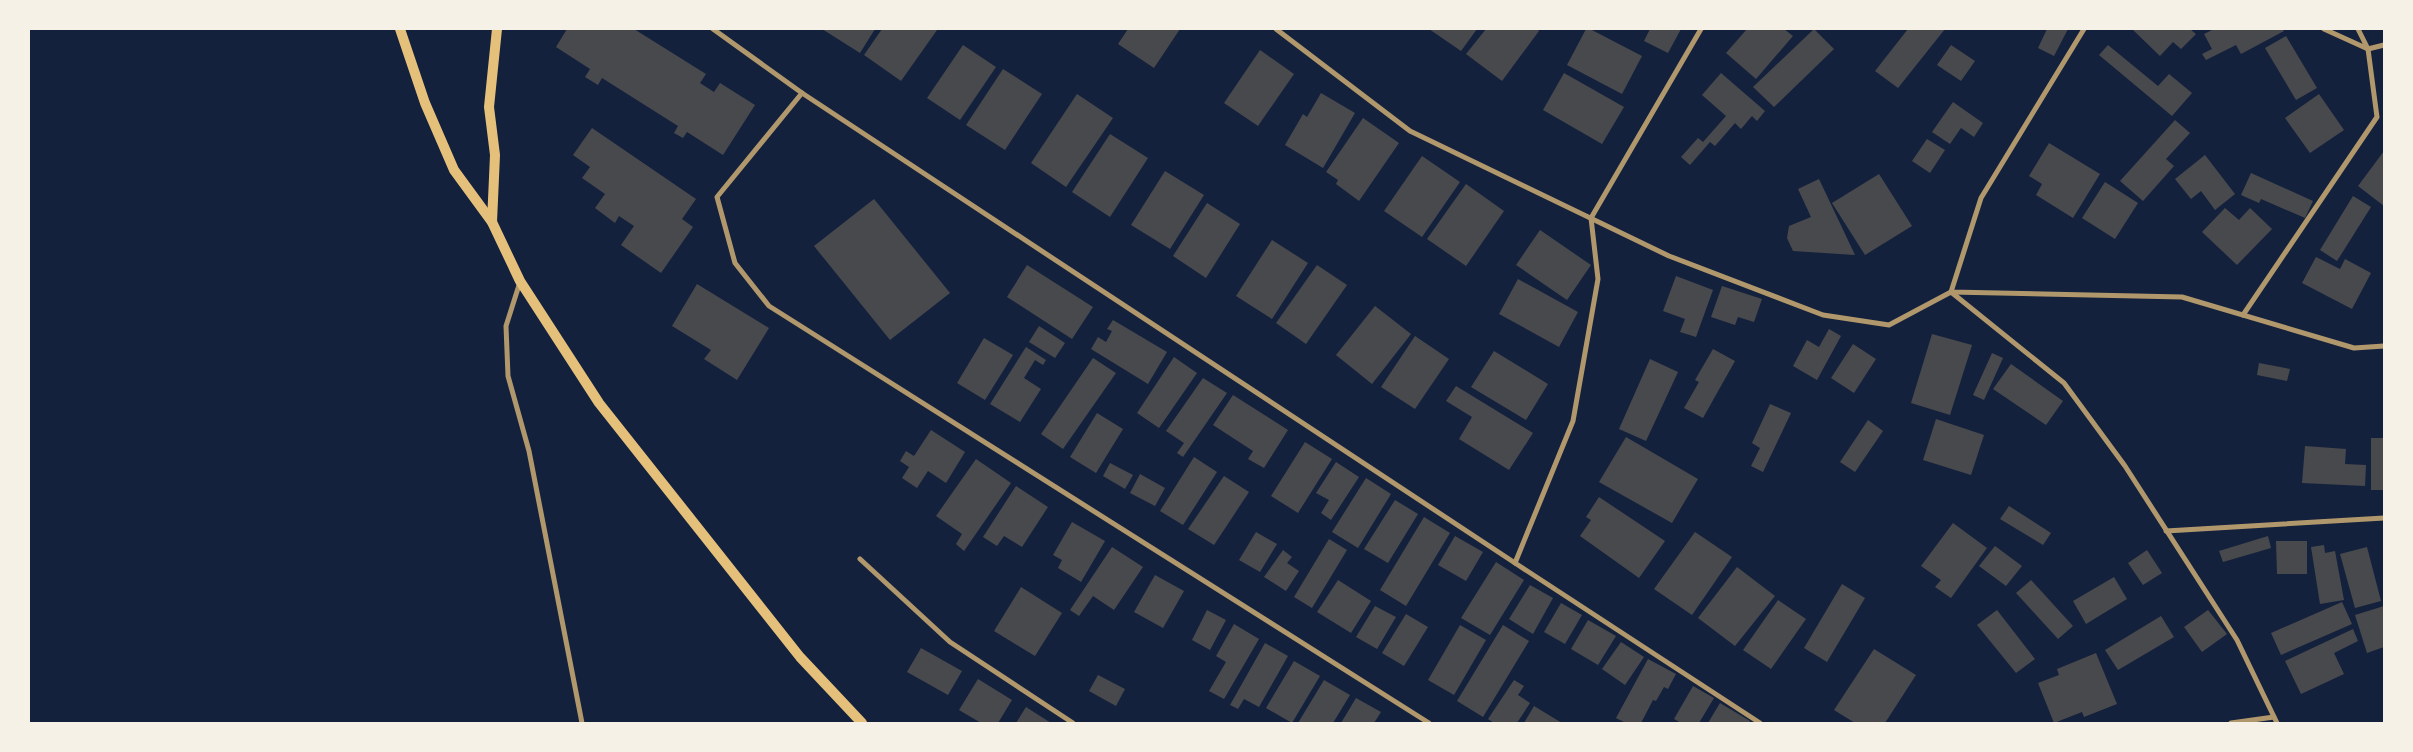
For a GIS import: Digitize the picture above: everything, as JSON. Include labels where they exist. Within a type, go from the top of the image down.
[{"type":"main road","points":[[400,29],[425,103],[454,170],[492,222],[520,282],[599,403],[800,657],[862,723]]},
{"type":"main road","points":[[492,222],[495,155],[489,107],[497,29]]},
{"type":"street","points":[[713,29],[802,92],[1514,563],[1760,723]]},
{"type":"street","points":[[1276,29],[1410,131],[1669,256],[1823,315],[1889,325],[1950,292],[2182,297],[2354,348],[2384,346]]},
{"type":"street","points":[[1514,563],[1573,421],[1598,279],[1591,218],[1701,29]]},
{"type":"street","points":[[1950,292],[1981,198],[2084,29]]},
{"type":"street","points":[[2324,29],[2368,49],[2384,45]]},
{"type":"street","points":[[2243,315],[2377,117],[2368,49],[2358,29]]},
{"type":"street","points":[[802,92],[717,197],[735,262],[769,306],[1428,723]]},
{"type":"street","points":[[520,282],[506,326],[508,376],[529,451],[582,723]]},
{"type":"street","points":[[1950,292],[2064,383],[2125,466],[2237,640],[2276,723]]},
{"type":"street","points":[[2166,531],[2384,518]]},
{"type":"street","points":[[860,559],[950,642],[1074,723]]},
{"type":"street","points":[[2231,723],[2274,717]]},
{"type":"building","points":[[567,29],[634,29],[706,74],[700,83],[714,92],[720,83],[755,105],[723,155],[687,132],[683,138],[674,133],[678,126],[602,78],[598,85],[585,77],[590,69],[556,47]]},
{"type":"building","points":[[822,29],[875,29],[860,53]]},
{"type":"building","points":[[882,29],[937,30],[901,81],[864,55]]},
{"type":"building","points":[[1128,29],[1180,29],[1154,68],[1118,44]]},
{"type":"building","points":[[1429,29],[1477,29],[1461,51]]},
{"type":"building","points":[[1486,29],[1537,29],[1539,31],[1502,81],[1466,54]]},
{"type":"building","points":[[1586,29],[1590,29],[1642,56],[1622,94],[1567,65]]},
{"type":"building","points":[[1650,29],[1681,29],[1668,53],[1644,41]]},
{"type":"building","points":[[1747,29],[1784,29],[1793,36],[1756,79],[1726,53]]},
{"type":"building","points":[[1814,29],[1834,49],[1774,107],[1753,87]]},
{"type":"building","points":[[1908,29],[1945,29],[1898,88],[1875,71]]},
{"type":"building","points":[[2047,29],[2068,29],[2054,56],[2038,48]]},
{"type":"building","points":[[2132,29],[2190,29],[2196,34],[2181,49],[2173,42],[2160,56]]},
{"type":"building","points":[[2214,29],[2282,29],[2284,31],[2241,54],[2236,45],[2206,60],[2202,54],[2212,49],[2204,34]]},
{"type":"building","points":[[2286,36],[2317,88],[2296,100],[2265,48]]},
{"type":"building","points":[[963,45],[996,67],[960,120],[927,98]]},
{"type":"building","points":[[1951,45],[1975,61],[1961,81],[1937,65]]},
{"type":"building","points":[[2108,45],[2158,86],[2169,74],[2192,93],[2172,116],[2099,55]]},
{"type":"building","points":[[1260,50],[1294,74],[1258,126],[1224,103]]},
{"type":"building","points":[[1003,69],[1042,94],[1005,150],[966,125]]},
{"type":"building","points":[[1564,73],[1624,107],[1602,144],[1543,110]]},
{"type":"building","points":[[1721,73],[1765,111],[1757,121],[1752,116],[1741,129],[1735,123],[1715,146],[1710,142],[1690,165],[1681,157],[1698,138],[1703,142],[1726,116],[1702,95]]},
{"type":"building","points":[[1321,93],[1355,113],[1323,168],[1285,145],[1303,114],[1307,117]]},
{"type":"building","points":[[1077,94],[1113,118],[1066,187],[1031,163]]},
{"type":"building","points":[[2319,94],[2344,130],[2310,153],[2285,118]]},
{"type":"building","points":[[1953,102],[1983,123],[1974,137],[1961,128],[1950,144],[1932,132]]},
{"type":"building","points":[[1363,118],[1399,143],[1359,201],[1336,184],[1338,180],[1326,172]]},
{"type":"building","points":[[2175,120],[2190,133],[2166,159],[2174,166],[2143,201],[2120,181]]},
{"type":"building","points":[[592,128],[696,199],[682,219],[693,227],[661,273],[621,245],[634,226],[619,216],[615,223],[595,208],[605,194],[582,178],[590,167],[573,155]]},
{"type":"building","points":[[1110,134],[1148,158],[1110,217],[1072,192]]},
{"type":"building","points":[[1927,139],[1945,150],[1930,173],[1912,161]]},
{"type":"building","points":[[2049,143],[2100,174],[2073,218],[2036,195],[2042,184],[2029,176]]},
{"type":"building","points":[[2384,151],[2384,206],[2358,186]]},
{"type":"building","points":[[2205,155],[2235,194],[2215,210],[2201,191],[2191,199],[2175,179]]},
{"type":"building","points":[[1422,156],[1460,182],[1422,237],[1384,211]]},
{"type":"building","points":[[1165,171],[1204,195],[1170,249],[1131,225]]},
{"type":"building","points":[[2251,173],[2313,201],[2305,218],[2261,199],[2259,203],[2241,195]]},
{"type":"building","points":[[1879,174],[1912,226],[1865,255],[1832,203]]},
{"type":"building","points":[[1819,179],[1855,255],[1793,251],[1787,238],[1789,226],[1811,217],[1798,189]]},
{"type":"building","points":[[2105,182],[2138,203],[2115,239],[2082,218]]},
{"type":"building","points":[[1466,184],[1504,211],[1466,266],[1427,239]]},
{"type":"building","points":[[2353,196],[2371,207],[2337,261],[2320,250]]},
{"type":"building","points":[[874,199],[950,293],[890,340],[814,246]]},
{"type":"building","points":[[1207,203],[1240,224],[1206,278],[1173,256]]},
{"type":"building","points":[[2225,208],[2239,220],[2250,208],[2272,229],[2237,265],[2202,232]]},
{"type":"building","points":[[1540,230],[1591,265],[1567,300],[1516,265]]},
{"type":"building","points":[[1272,240],[1308,263],[1272,319],[1236,296]]},
{"type":"building","points":[[2316,257],[2340,269],[2345,259],[2371,273],[2352,309],[2302,283]]},
{"type":"building","points":[[1027,265],[1093,307],[1072,339],[1007,297]]},
{"type":"building","points":[[1317,265],[1347,285],[1306,344],[1276,323]]},
{"type":"building","points":[[1676,276],[1713,290],[1696,337],[1680,332],[1685,319],[1663,311]]},
{"type":"building","points":[[1518,279],[1578,312],[1559,347],[1499,314]]},
{"type":"building","points":[[697,284],[769,328],[737,380],[704,359],[711,350],[672,326]]},
{"type":"building","points":[[1722,286],[1762,299],[1754,322],[1738,317],[1735,325],[1711,317]]},
{"type":"building","points":[[1375,306],[1411,334],[1372,384],[1336,355]]},
{"type":"building","points":[[1113,320],[1167,352],[1148,384],[1091,349],[1098,337],[1106,342],[1112,331],[1107,329]]},
{"type":"building","points":[[1039,326],[1065,343],[1055,358],[1029,342]]},
{"type":"building","points":[[1829,329],[1841,336],[1817,380],[1793,366],[1807,340],[1819,347]]},
{"type":"building","points":[[1932,334],[1972,345],[1950,415],[1911,403]]},
{"type":"building","points":[[1415,336],[1449,359],[1415,409],[1381,387]]},
{"type":"building","points":[[984,338],[1013,355],[985,400],[957,383]]},
{"type":"building","points":[[1853,344],[1876,359],[1854,393],[1831,378]]},
{"type":"building","points":[[1026,347],[1046,360],[1043,365],[1035,360],[1024,378],[1041,389],[1020,422],[990,404]]},
{"type":"building","points":[[1713,349],[1735,361],[1703,418],[1684,408],[1699,382],[1695,380]]},
{"type":"building","points":[[1494,351],[1548,384],[1526,420],[1471,387]]},
{"type":"building","points":[[1992,353],[2003,358],[1984,400],[1973,395]]},
{"type":"building","points":[[1174,357],[1197,373],[1159,428],[1137,413]]},
{"type":"building","points":[[1093,358],[1116,373],[1063,449],[1041,434]]},
{"type":"building","points":[[1650,359],[1678,372],[1646,441],[1619,429]]},
{"type":"building","points":[[2259,363],[2290,369],[2287,381],[2257,375]]},
{"type":"building","points":[[2011,364],[2063,401],[2046,425],[1993,389]]},
{"type":"building","points":[[1203,378],[1227,393],[1183,457],[1177,453],[1184,443],[1166,431]]},
{"type":"building","points":[[1456,386],[1533,433],[1509,470],[1459,439],[1472,417],[1446,401]]},
{"type":"building","points":[[1233,395],[1288,430],[1264,468],[1248,459],[1253,451],[1213,425]]},
{"type":"building","points":[[1770,404],[1791,413],[1763,472],[1751,466],[1760,448],[1752,443]]},
{"type":"building","points":[[1097,413],[1123,429],[1096,473],[1070,457]]},
{"type":"building","points":[[1936,419],[1984,435],[1971,475],[1923,460]]},
{"type":"building","points":[[1868,420],[1883,431],[1855,472],[1840,462]]},
{"type":"building","points":[[931,430],[965,452],[946,483],[928,471],[917,488],[902,478],[909,467],[900,461],[906,451],[914,456]]},
{"type":"building","points":[[1626,437],[1698,479],[1672,523],[1599,482]]},
{"type":"building","points":[[2371,438],[2384,438],[2384,490],[2371,490]]},
{"type":"building","points":[[1305,442],[1332,459],[1298,513],[1271,496]]},
{"type":"building","points":[[2305,446],[2346,449],[2345,464],[2366,465],[2365,486],[2302,483]]},
{"type":"building","points":[[1194,457],[1217,472],[1183,525],[1160,511]]},
{"type":"building","points":[[976,459],[1011,483],[964,551],[956,544],[962,534],[936,516]]},
{"type":"building","points":[[1336,462],[1359,477],[1331,520],[1321,513],[1329,500],[1316,493]]},
{"type":"building","points":[[1110,463],[1133,475],[1125,489],[1103,476]]},
{"type":"building","points":[[1140,474],[1165,488],[1155,506],[1130,493]]},
{"type":"building","points":[[1224,476],[1249,492],[1214,545],[1188,529]]},
{"type":"building","points":[[1366,478],[1391,494],[1358,548],[1332,532]]},
{"type":"building","points":[[1016,486],[1048,507],[1022,547],[1004,536],[997,546],[983,537]]},
{"type":"building","points":[[1599,497],[1665,541],[1639,578],[1580,536],[1591,520],[1586,517]]},
{"type":"building","points":[[1395,500],[1418,514],[1388,563],[1364,549]]},
{"type":"building","points":[[2009,506],[2051,533],[2043,545],[2000,519]]},
{"type":"building","points":[[1424,517],[1450,533],[1406,606],[1380,590]]},
{"type":"building","points":[[1072,522],[1105,541],[1081,582],[1058,568],[1062,560],[1053,555]]},
{"type":"building","points":[[1953,523],[1987,548],[1951,598],[1935,587],[1941,580],[1921,566]]},
{"type":"building","points":[[1256,532],[1277,544],[1260,572],[1239,560]]},
{"type":"building","points":[[1695,532],[1732,557],[1692,615],[1654,589]]},
{"type":"building","points":[[1455,536],[1483,552],[1466,581],[1438,565]]},
{"type":"building","points":[[2268,536],[2271,548],[2223,562],[2219,551]]},
{"type":"building","points":[[1329,539],[1347,550],[1312,608],[1294,597]]},
{"type":"building","points":[[2276,541],[2307,541],[2307,574],[2277,574]]},
{"type":"building","points":[[2324,545],[2325,553],[2335,551],[2344,600],[2320,604],[2311,547]]},
{"type":"building","points":[[1995,546],[2022,566],[2006,586],[1979,566]]},
{"type":"building","points":[[1112,547],[1143,567],[1114,610],[1093,596],[1079,616],[1070,610]]},
{"type":"building","points":[[2367,547],[2381,601],[2355,608],[2340,554]]},
{"type":"building","points":[[1283,550],[1292,557],[1287,563],[1299,571],[1286,591],[1264,577]]},
{"type":"building","points":[[2147,550],[2162,573],[2143,585],[2128,563]]},
{"type":"building","points":[[1496,562],[1524,580],[1490,635],[1461,618]]},
{"type":"building","points":[[1737,567],[1775,596],[1735,646],[1698,618]]},
{"type":"building","points":[[1155,575],[1184,591],[1163,628],[1134,612]]},
{"type":"building","points":[[2114,577],[2127,599],[2086,624],[2073,601]]},
{"type":"building","points":[[1338,580],[1371,601],[1351,633],[1317,612]]},
{"type":"building","points":[[2031,580],[2073,626],[2058,639],[2016,593]]},
{"type":"building","points":[[1842,584],[1865,598],[1827,662],[1804,648]]},
{"type":"building","points":[[1530,585],[1553,598],[1533,634],[1509,619]]},
{"type":"building","points":[[1021,587],[1062,613],[1035,656],[994,631]]},
{"type":"building","points":[[1778,600],[1806,619],[1771,669],[1743,650]]},
{"type":"building","points":[[2342,602],[2352,624],[2281,655],[2271,633]]},
{"type":"building","points":[[1561,603],[1582,615],[1565,644],[1544,632]]},
{"type":"building","points":[[1375,606],[1396,617],[1377,649],[1356,637]]},
{"type":"building","points":[[2384,606],[2384,647],[2367,653],[2355,615]]},
{"type":"building","points":[[1207,610],[1226,620],[1210,650],[1192,640]]},
{"type":"building","points":[[1997,610],[2035,659],[2016,673],[1977,625]]},
{"type":"building","points":[[2208,610],[2227,634],[2202,652],[2184,627]]},
{"type":"building","points":[[1406,614],[1428,627],[1404,666],[1382,653]]},
{"type":"building","points":[[2161,616],[2174,637],[2118,670],[2105,650]]},
{"type":"building","points":[[1588,620],[1616,636],[1598,665],[1571,649]]},
{"type":"building","points":[[1234,624],[1259,639],[1224,699],[1209,691],[1226,662],[1216,656]]},
{"type":"building","points":[[1460,625],[1486,640],[1454,695],[1428,680]]},
{"type":"building","points":[[1503,625],[1529,641],[1483,717],[1457,701]]},
{"type":"building","points":[[2353,629],[2358,641],[2334,653],[2344,674],[2301,694],[2285,661]]},
{"type":"building","points":[[1621,642],[1644,657],[1625,685],[1602,669]]},
{"type":"building","points":[[1265,643],[1288,656],[1259,707],[1244,699],[1238,709],[1230,705]]},
{"type":"building","points":[[921,648],[962,671],[948,695],[907,672]]},
{"type":"building","points":[[1874,649],[1916,675],[1885,723],[1855,723],[1834,710]]},
{"type":"building","points":[[2096,653],[2117,704],[2084,717],[2082,712],[2054,723],[2038,683],[2059,675],[2057,669]]},
{"type":"building","points":[[1648,659],[1676,674],[1668,689],[1664,687],[1656,701],[1653,700],[1641,723],[1626,723],[1616,718]]},
{"type":"building","points":[[1294,661],[1320,676],[1292,723],[1266,708]]},
{"type":"building","points":[[1098,675],[1125,689],[1116,706],[1089,691]]},
{"type":"building","points":[[978,679],[1012,700],[998,723],[981,723],[959,710]]},
{"type":"building","points":[[1324,680],[1350,695],[1333,723],[1298,723]]},
{"type":"building","points":[[1514,680],[1524,686],[1518,695],[1530,703],[1517,723],[1494,723],[1488,719]]},
{"type":"building","points":[[1693,686],[1714,698],[1699,723],[1681,723],[1674,719]]},
{"type":"building","points":[[1356,698],[1381,712],[1374,723],[1341,723]]},
{"type":"building","points":[[1720,703],[1750,721],[1749,723],[1708,723]]},
{"type":"building","points":[[1534,706],[1562,723],[1524,723]]},
{"type":"building","points":[[1026,707],[1051,723],[1016,723]]}]
